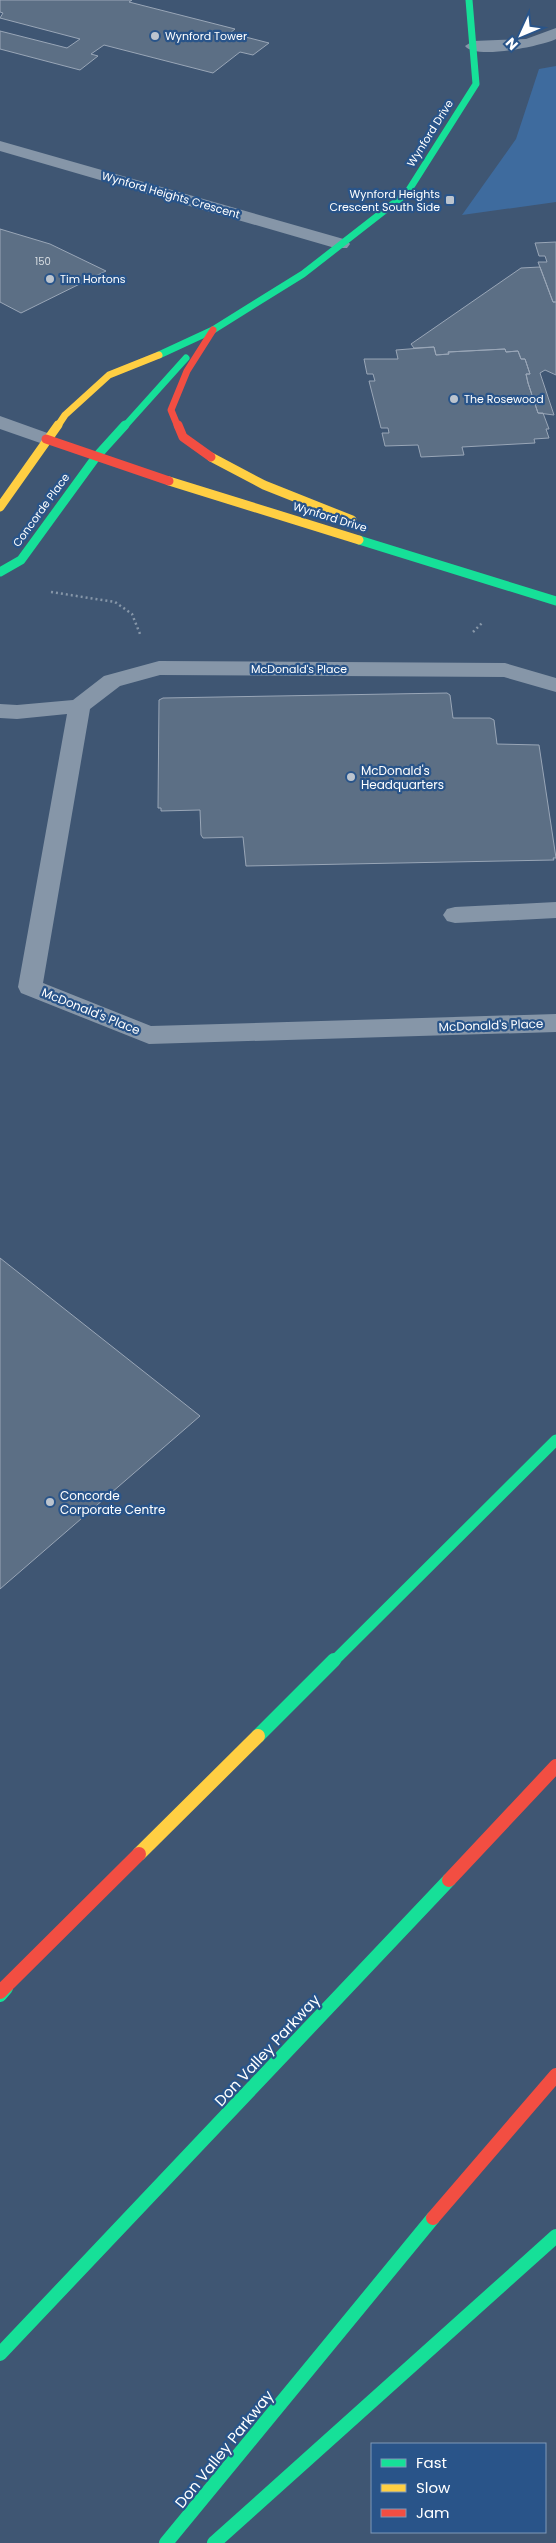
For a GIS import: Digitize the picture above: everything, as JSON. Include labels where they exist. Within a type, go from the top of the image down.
[{"type":"main road","name":"Wynford Drive","points":[[469,0],[476,84],[406,193],[303,274],[213,330],[130,368],[109,375],[65,415],[46,439],[96,457],[556,601]]},
{"type":"main road","name":"Wynford Drive","points":[[96,457],[213,330]]},
{"type":"main road","points":[[213,330],[187,371],[172,410],[184,437],[208,455],[264,485],[364,525]]},
{"type":"main road","points":[[0,507],[46,439]]},
{"type":"main road","name":"Concorde Place","points":[[0,572],[21,560],[96,457]]},
{"type":"main road","points":[[400,540],[526,591]]},
{"type":"main road","points":[[2,1991],[556,1440]]},
{"type":"main road","name":"Don Valley Parkway","points":[[0,2354],[556,1766]]},
{"type":"main road","name":"Don Valley Parkway","points":[[166,2543],[426,2226],[556,2075]]},
{"type":"main road","points":[[214,2543],[556,2236]]},
{"type":"street","points":[[473,46],[515,45],[543,40],[556,33]]},
{"type":"street","name":"Wynford Heights Crescent","points":[[0,146],[341,244]]},
{"type":"street","points":[[0,422],[46,439]]},
{"type":"street","name":"McDonald's Place","points":[[556,685],[505,670],[159,668],[112,681],[79,706],[30,986],[149,1035],[556,1023]]},
{"type":"street","points":[[0,710],[17,712],[79,706]]},
{"type":"street","points":[[456,915],[556,910]]},
{"type":"path","points":[[51,592],[115,602],[132,614],[141,636],[148,671]]},
{"type":"shaded area","points":[[556,66],[556,202],[462,215],[516,139],[539,69]]},
{"type":"building","name":"Wynford Tower","points":[[0,0],[132,0],[129,2],[235,29],[230,33],[269,43],[253,55],[240,52],[213,73],[104,45],[91,54],[98,56],[80,70],[0,49],[0,31],[67,48],[80,39],[0,18],[3,13],[0,12]]},
{"type":"building","points":[[0,229],[50,244],[106,271],[21,313],[0,302]]},
{"type":"building","points":[[556,242],[556,302],[553,302],[538,262],[547,262],[545,256],[539,256],[535,243]]},
{"type":"building","points":[[540,267],[553,302],[556,302],[556,375],[545,370],[540,373],[554,415],[538,413],[526,374],[530,374],[525,359],[521,359],[518,351],[506,352],[505,349],[448,352],[449,354],[436,355],[434,347],[414,348],[411,344],[521,268]]},
{"type":"building","name":"The Rosewood","points":[[434,347],[436,355],[449,354],[448,352],[505,349],[506,352],[518,351],[521,359],[525,359],[530,374],[526,374],[528,383],[538,413],[543,413],[549,429],[546,429],[549,438],[534,439],[535,443],[462,447],[464,455],[421,457],[418,445],[385,446],[382,433],[389,433],[388,428],[381,428],[369,381],[375,381],[373,374],[367,374],[364,359],[398,359],[396,350]]},
{"type":"building","name":"McDonald's Headquarters","points":[[447,693],[450,695],[453,718],[490,718],[494,720],[497,744],[539,745],[556,858],[553,858],[554,860],[246,866],[243,837],[203,838],[201,835],[200,810],[161,811],[161,808],[158,808],[159,700],[163,698]]},
{"type":"building","name":"Concorde Corporate Centre","points":[[0,1258],[200,1416],[0,1589]]},
{"type":"traffic: fast","points":[[159,355],[213,330],[303,274],[407,193],[476,84],[469,0]]},
{"type":"traffic: fast","points":[[0,572],[21,560],[96,457],[186,358]]},
{"type":"traffic: fast","points":[[359,540],[556,601]]},
{"type":"traffic: fast","points":[[258,1736],[556,1440]]},
{"type":"traffic: fast","points":[[0,2354],[449,1880]]},
{"type":"traffic: fast","points":[[0,1995],[6,1988]]},
{"type":"traffic: fast","points":[[166,2543],[433,2218]]},
{"type":"traffic: fast","points":[[214,2543],[556,2236]]},
{"type":"traffic: slow","points":[[0,507],[65,415],[109,375],[159,355]]},
{"type":"traffic: slow","points":[[211,457],[264,485],[352,520]]},
{"type":"traffic: slow","points":[[169,481],[359,540]]},
{"type":"traffic: slow","points":[[139,1854],[258,1736]]},
{"type":"traffic: jam","points":[[211,457],[183,437],[171,410],[187,371],[213,330]]},
{"type":"traffic: jam","points":[[46,439],[169,481]]},
{"type":"traffic: jam","points":[[449,1880],[556,1766]]},
{"type":"traffic: jam","points":[[0,1992],[139,1854]]},
{"type":"traffic: jam","points":[[433,2218],[556,2075]]},
{"type":"place","name":"Wynford Tower","points":[[155,36]]},
{"type":"place","name":"Wynford Heights Crescent South Side","points":[[450,200]]},
{"type":"place","name":"Tim Hortons","points":[[50,279]]},
{"type":"place","name":"The Rosewood","points":[[454,399]]},
{"type":"place","name":"McDonald's Headquarters","points":[[351,777]]},
{"type":"place","name":"Concorde Corporate Centre","points":[[50,1502]]}]
